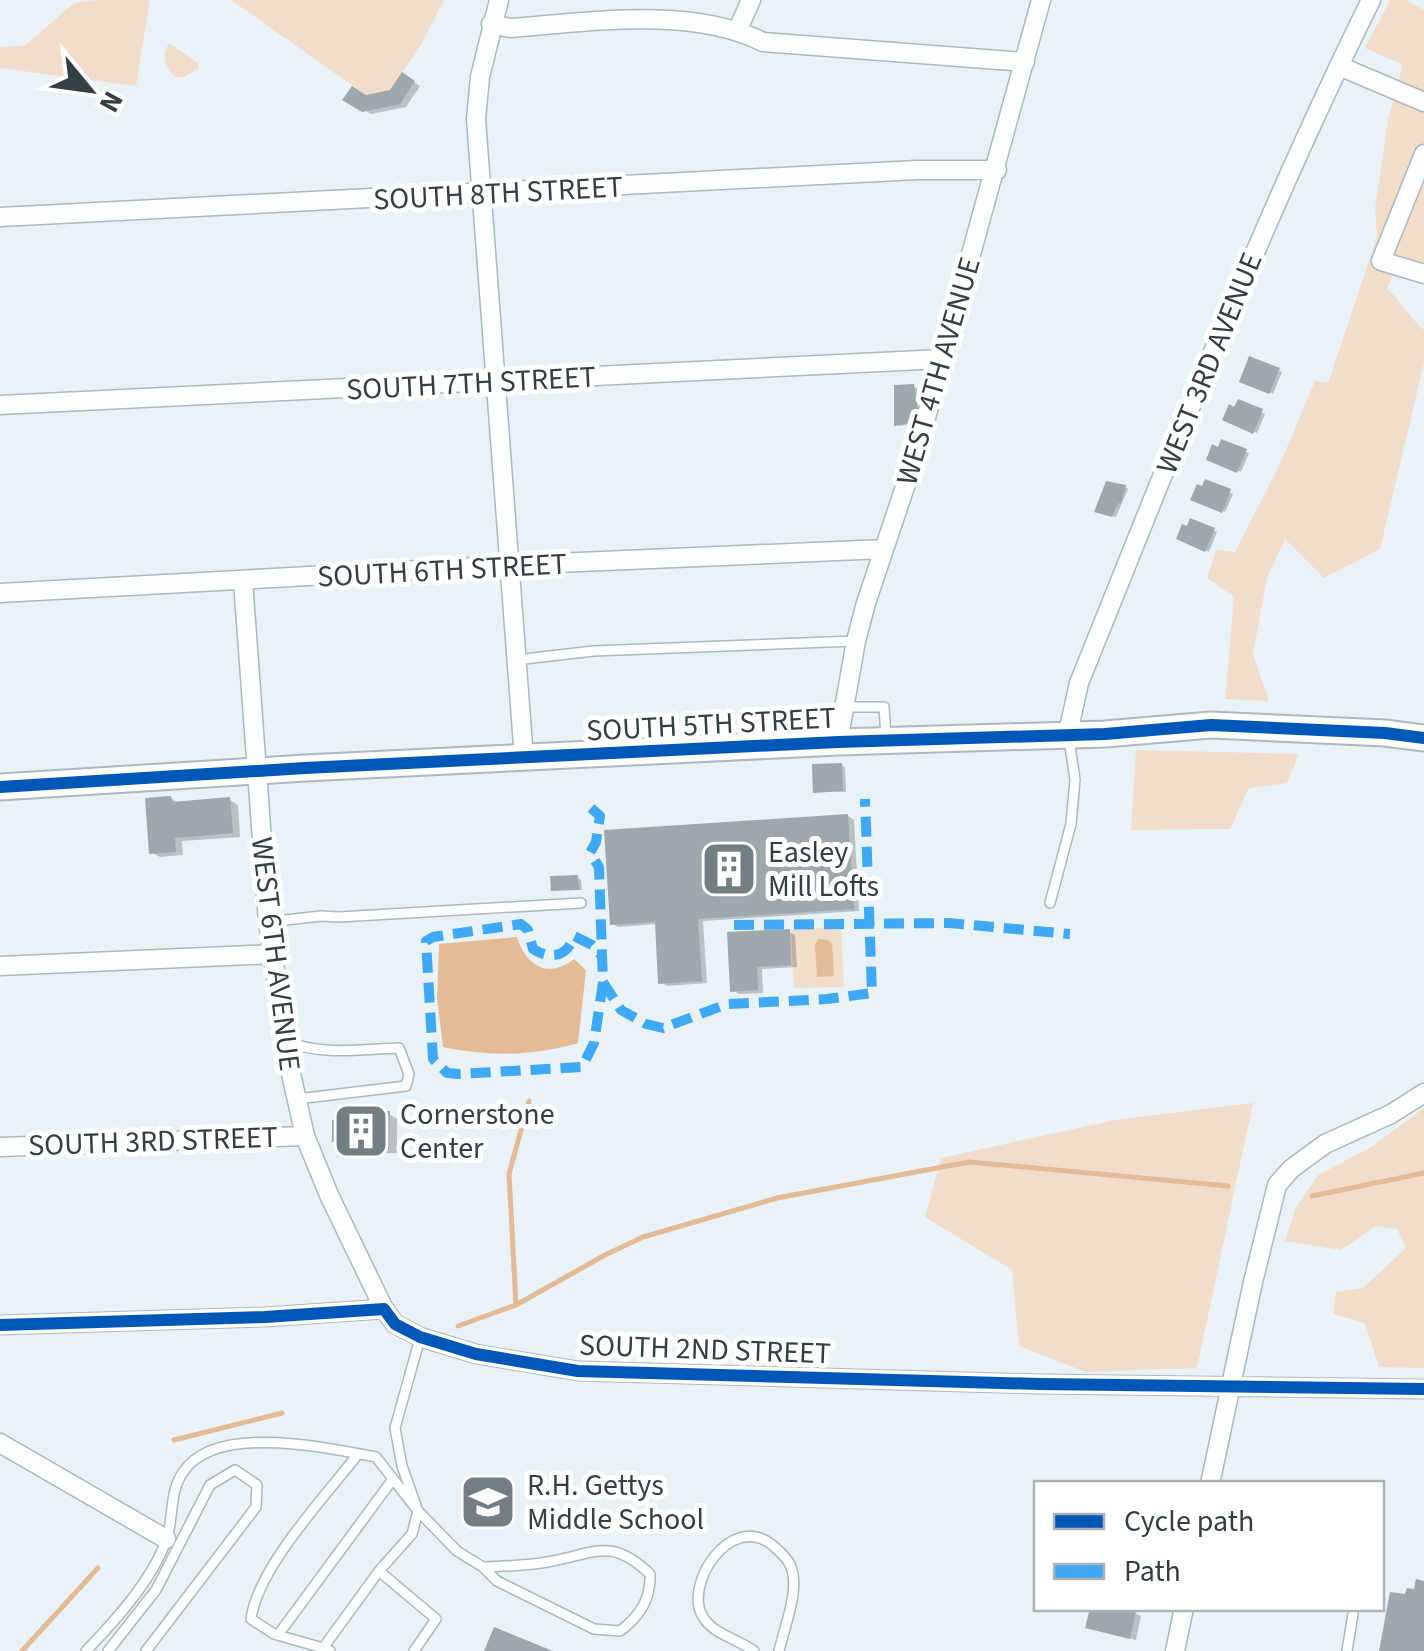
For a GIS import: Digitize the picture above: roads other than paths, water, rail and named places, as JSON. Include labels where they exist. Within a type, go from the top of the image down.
[{"type":"street","points":[[499,0],[480,77],[476,119],[524,759]]},
{"type":"street","points":[[738,30],[751,0]]},
{"type":"street","name":"WEST 4TH AVENUE","points":[[838,742],[856,641],[916,454],[1041,0]]},
{"type":"street","name":"WEST 3RD AVENUE","points":[[1068,733],[1078,682],[1244,275],[1371,0]]},
{"type":"street","points":[[491,24],[510,28],[692,21],[738,30],[764,42],[1025,62]]},
{"type":"street","points":[[1338,66],[1424,102]]},
{"type":"street","points":[[1424,154],[1382,261],[1424,274]]},
{"type":"street","name":"SOUTH 8TH STREET","points":[[0,217],[917,170],[997,170]]},
{"type":"street","name":"SOUTH 7TH STREET","points":[[0,405],[942,359]]},
{"type":"street","name":"SOUTH 6TH STREET","points":[[0,593],[884,549]]},
{"type":"street","name":"WEST 6TH AVENUE","points":[[243,581],[254,771],[268,922],[285,1040],[305,1136],[384,1309]]},
{"type":"street","name":"SOUTH 5TH STREET","points":[[0,787],[254,771],[1212,726],[1424,738]]},
{"type":"street","points":[[0,966],[275,954]]},
{"type":"street","points":[[1211,1481],[1277,1185],[1291,1169],[1325,1144],[1424,1094]]},
{"type":"street","name":"SOUTH 3RD STREET","points":[[0,1148],[305,1136]]},
{"type":"street","points":[[0,1324],[265,1317],[384,1309]]},
{"type":"street","name":"SOUTH 2ND STREET","points":[[384,1309],[395,1324],[420,1337],[476,1354],[578,1371],[1424,1389]]},
{"type":"street","points":[[0,1444],[166,1539]]},
{"type":"street","points":[[1175,1651],[1183,1611]]},
{"type":"lane","points":[[516,660],[593,651],[856,641]]},
{"type":"lane","points":[[843,707],[884,707],[886,741]]},
{"type":"lane","points":[[1050,902],[1071,824],[1076,780],[1068,733]]},
{"type":"lane","points":[[268,922],[581,903]]},
{"type":"lane","points":[[285,1040],[302,1048],[322,1050],[399,1048],[409,1074],[406,1086],[297,1098]]},
{"type":"lane","points":[[358,1454],[269,1571],[254,1598],[251,1619],[278,1635],[327,1650],[379,1571],[412,1534],[418,1511],[402,1466],[395,1428],[420,1337]]},
{"type":"lane","points":[[86,1651],[144,1582],[166,1539],[174,1487],[185,1469],[198,1457],[222,1446],[300,1443],[376,1457],[418,1511],[457,1551],[484,1567],[497,1581],[594,1629],[620,1631],[636,1619],[651,1588],[650,1574],[631,1556],[605,1549],[545,1563],[484,1567]]},
{"type":"lane","points":[[108,1651],[156,1590],[210,1485],[236,1470],[257,1485],[256,1507],[146,1651]]},
{"type":"lane","points":[[278,1635],[393,1479]]},
{"type":"lane","points":[[754,1651],[710,1626],[697,1601],[713,1559],[727,1543],[744,1534],[764,1539],[781,1552],[792,1569],[792,1593],[778,1651]]},
{"type":"lane","points":[[379,1571],[436,1618],[414,1651]]},
{"type":"lane","points":[[1347,1651],[1354,1614]]},
{"type":"waterway","points":[[516,1305],[509,1174],[529,1101]]},
{"type":"waterway","points":[[458,1326],[516,1305],[643,1237],[777,1198],[969,1162],[1228,1186]]},
{"type":"waterway","points":[[1312,1196],[1424,1173]]},
{"type":"waterway","points":[[174,1440],[282,1413]]},
{"type":"waterway","points":[[22,1651],[98,1568]]},
{"type":"place","name":"Easley Mill Lofts","points":[[729,869]]},
{"type":"place","name":"Cornerstone Center","points":[[361,1131]]},
{"type":"place","name":"R.H. Gettys Middle School","points":[[488,1502]]}]
